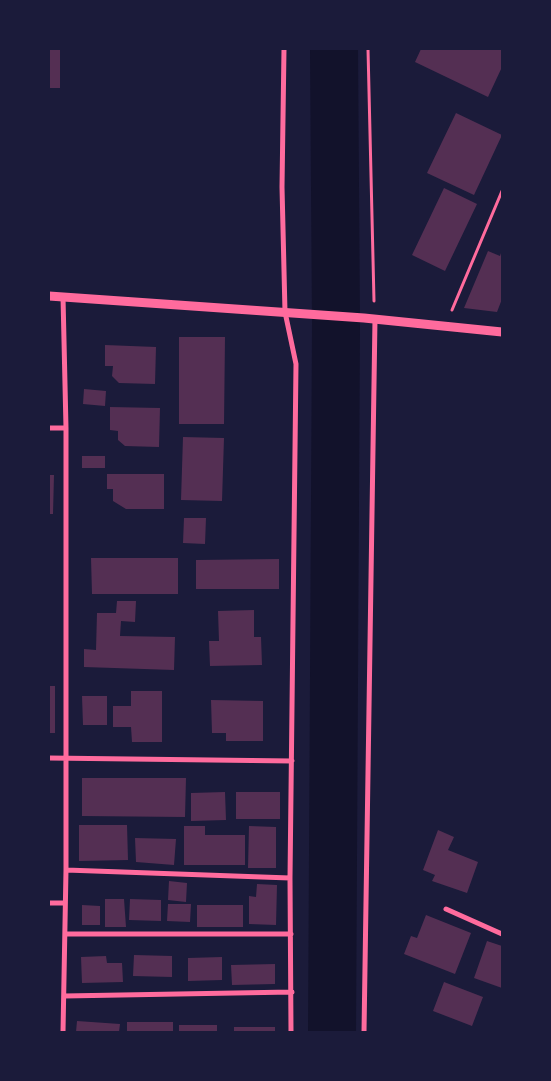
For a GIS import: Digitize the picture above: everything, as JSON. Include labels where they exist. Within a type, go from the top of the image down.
[{"type":"street","points":[[284,49],[282,187],[286,312],[296,364],[290,878],[291,1032]]},
{"type":"street","points":[[49,296],[364,318],[502,332]]},
{"type":"street","points":[[62,297],[66,428],[66,870],[63,1032]]},
{"type":"street","points":[[364,1032],[375,319]]},
{"type":"street","points":[[49,428],[66,428]]},
{"type":"street","points":[[49,758],[292,761]]},
{"type":"street","points":[[66,870],[290,878]]},
{"type":"street","points":[[49,903],[65,903]]},
{"type":"street","points":[[446,909],[502,934]]},
{"type":"street","points":[[64,934],[291,934]]},
{"type":"street","points":[[64,996],[292,992]]},
{"type":"path","points":[[368,49],[375,319]]},
{"type":"path","points":[[445,326],[502,191]]},
{"type":"building","points":[[49,49],[60,49],[60,88],[49,88]]},
{"type":"building","points":[[421,49],[502,49],[502,67],[488,97],[415,62]]},
{"type":"building","points":[[456,113],[502,135],[474,195],[427,173]]},
{"type":"building","points":[[444,188],[477,204],[445,271],[412,255]]},
{"type":"building","points":[[502,250],[502,299],[497,312],[464,308],[488,251],[500,256]]},
{"type":"building","points":[[179,337],[225,337],[224,424],[179,424]]},
{"type":"building","points":[[105,345],[156,347],[155,384],[119,383],[112,376],[113,366],[105,366]]},
{"type":"building","points":[[84,389],[106,391],[105,406],[83,404]]},
{"type":"building","points":[[110,407],[160,408],[159,447],[125,446],[118,440],[118,431],[110,430]]},
{"type":"building","points":[[183,437],[224,438],[222,501],[181,500]]},
{"type":"building","points":[[82,456],[105,456],[105,468],[82,468]]},
{"type":"building","points":[[107,474],[164,474],[164,509],[126,509],[113,501],[113,489],[107,489]]},
{"type":"building","points":[[49,475],[54,475],[53,514],[49,514]]},
{"type":"building","points":[[184,518],[206,518],[205,544],[183,543]]},
{"type":"building","points":[[91,558],[178,558],[178,594],[92,594]]},
{"type":"building","points":[[279,559],[279,589],[196,589],[196,560]]},
{"type":"building","points":[[117,601],[136,601],[135,622],[121,621],[120,636],[175,637],[174,670],[84,667],[84,649],[96,650],[97,613],[116,613]]},
{"type":"building","points":[[254,610],[254,637],[261,637],[262,665],[210,666],[209,641],[219,641],[218,611]]},
{"type":"building","points":[[49,686],[55,686],[55,733],[49,733]]},
{"type":"building","points":[[131,691],[162,691],[162,742],[132,742],[131,727],[113,727],[113,706],[131,706]]},
{"type":"building","points":[[82,696],[107,696],[107,725],[83,725]]},
{"type":"building","points":[[211,700],[263,701],[263,741],[226,741],[226,733],[212,733]]},
{"type":"building","points":[[82,778],[186,778],[185,817],[82,816]]},
{"type":"building","points":[[225,792],[226,820],[191,821],[191,793]]},
{"type":"building","points":[[236,792],[280,792],[280,819],[236,819]]},
{"type":"building","points":[[79,825],[127,825],[128,860],[79,861]]},
{"type":"building","points":[[184,826],[205,826],[205,835],[245,835],[245,865],[184,865]]},
{"type":"building","points":[[249,826],[276,827],[276,868],[248,868]]},
{"type":"building","points":[[438,830],[454,837],[448,850],[478,862],[467,893],[432,881],[435,875],[423,870]]},
{"type":"building","points":[[135,838],[176,839],[174,865],[136,862]]},
{"type":"building","points":[[169,881],[187,883],[186,902],[168,900]]},
{"type":"building","points":[[257,884],[277,885],[276,925],[249,924],[249,896],[256,897]]},
{"type":"building","points":[[105,899],[124,899],[126,927],[105,927]]},
{"type":"building","points":[[130,899],[161,900],[161,921],[129,920]]},
{"type":"building","points":[[168,904],[191,904],[190,922],[167,921]]},
{"type":"building","points":[[82,905],[100,906],[100,925],[82,925]]},
{"type":"building","points":[[197,905],[243,905],[243,927],[197,927]]},
{"type":"building","points":[[426,915],[471,933],[455,974],[404,954],[411,936],[417,938]]},
{"type":"building","points":[[487,941],[502,946],[502,988],[474,978]]},
{"type":"building","points":[[134,955],[172,956],[172,977],[133,976]]},
{"type":"building","points":[[106,956],[107,963],[122,963],[123,982],[82,983],[81,957]]},
{"type":"building","points":[[222,957],[222,980],[188,981],[188,958]]},
{"type":"building","points":[[275,964],[275,984],[232,985],[231,965]]},
{"type":"building","points":[[444,982],[483,997],[472,1026],[433,1011]]},
{"type":"building","points":[[77,1021],[120,1024],[119,1032],[76,1032]]},
{"type":"building","points":[[127,1022],[173,1022],[173,1032],[127,1032]]},
{"type":"building","points":[[179,1025],[217,1025],[217,1032],[179,1032]]},
{"type":"building","points":[[234,1027],[275,1027],[275,1032],[234,1032]]},
{"type":"waterway","points":[[332,1032],[336,324],[334,49]]}]
